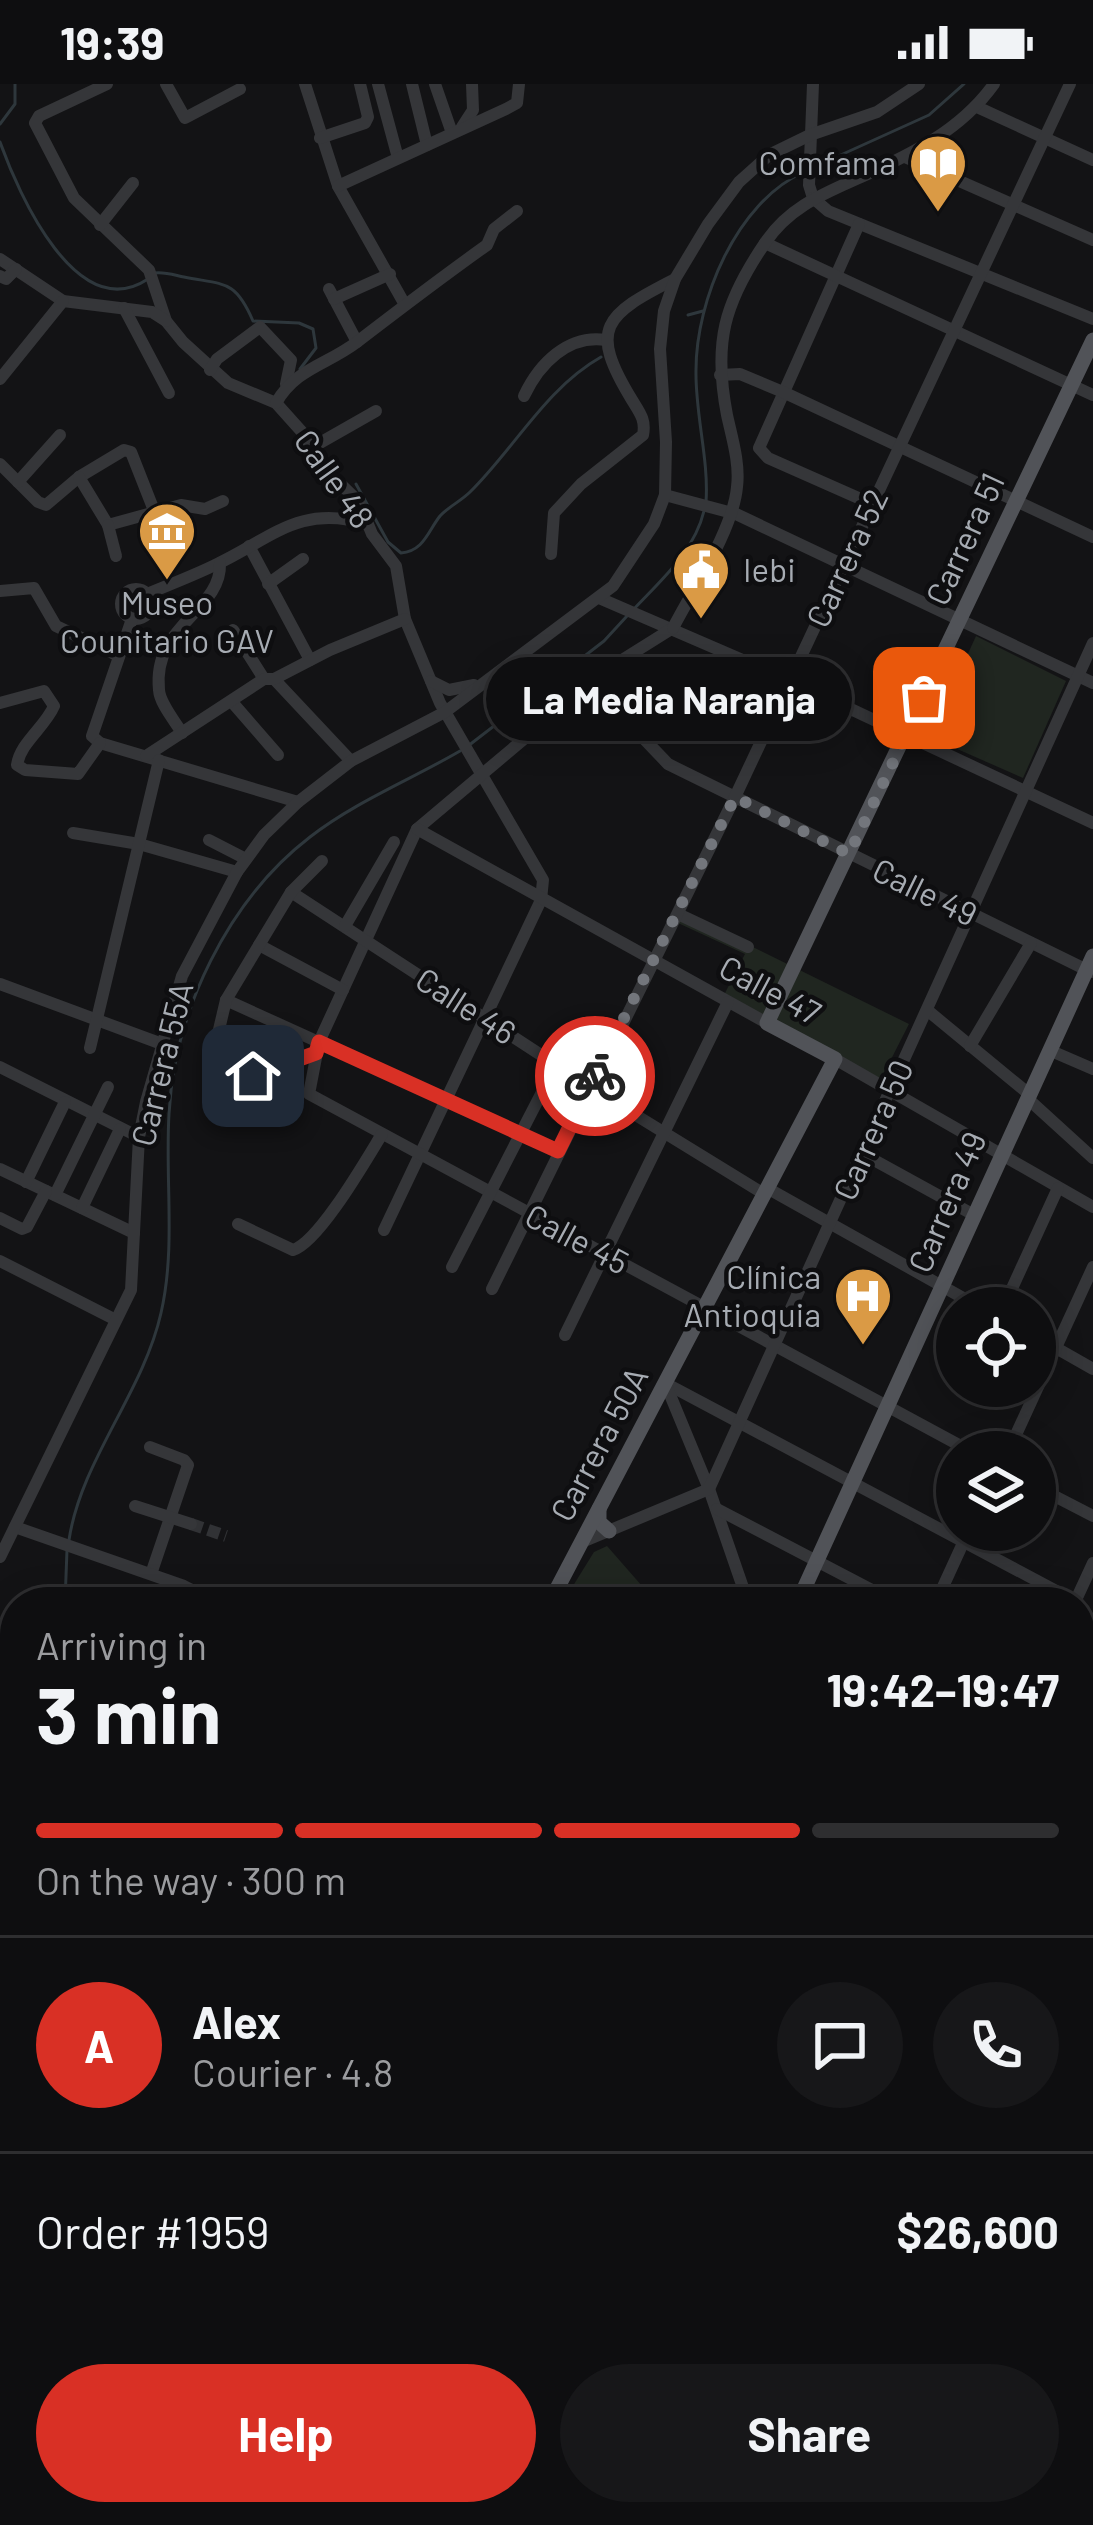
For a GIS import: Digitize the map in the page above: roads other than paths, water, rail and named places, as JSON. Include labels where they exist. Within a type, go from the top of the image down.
[{"type":"main road","name":"Carrera 51","points":[[767,1023],[1093,340]]},
{"type":"main road","name":"Carrera 49","points":[[943,1287],[999,1155],[1091,967]]},
{"type":"main road","name":"Calle 47","points":[[767,1023],[835,1059]]},
{"type":"main road","name":"Carrera 50A","points":[[558,1587],[835,1059]]},
{"type":"main road","name":"Carrera 49","points":[[805,1587],[936,1303]]},
{"type":"main road","points":[[599,1509],[599,1522],[609,1532]]},
{"type":"street","name":"Calle 48","points":[[107,84],[39,116],[35,123],[74,198],[152,273],[166,321],[209,370],[228,383],[282,398],[311,448],[358,502],[396,566],[405,619],[445,712],[537,866],[543,880],[541,900]]},
{"type":"street","points":[[166,84],[185,118],[240,89]]},
{"type":"street","points":[[305,84],[338,186],[404,303]]},
{"type":"street","points":[[320,138],[365,123],[368,117],[360,84]]},
{"type":"street","points":[[378,84],[398,158]]},
{"type":"street","points":[[412,84],[427,145]]},
{"type":"street","points":[[435,84],[455,132]]},
{"type":"street","points":[[455,132],[473,110],[472,84]]},
{"type":"street","points":[[338,186],[517,103],[519,84]]},
{"type":"street","points":[[813,84],[811,192],[828,212],[1093,319]]},
{"type":"street","points":[[920,84],[878,112],[769,155],[753,167],[708,224],[675,280],[664,311],[660,349],[671,496],[729,511],[1093,683]]},
{"type":"street","points":[[322,861],[290,892],[226,1000],[208,1076],[212,1084],[221,1087],[318,1048],[417,830],[479,770],[669,627],[729,511],[737,471],[719,350],[726,314],[765,243],[811,192],[904,157],[940,137],[977,107],[994,84]]},
{"type":"street","name":"Carrera 52","points":[[492,1289],[735,797],[1070,84]]},
{"type":"street","points":[[977,107],[1093,160]]},
{"type":"street","points":[[904,157],[1093,240]]},
{"type":"street","points":[[100,225],[133,183]]},
{"type":"street","points":[[282,398],[303,371],[357,342],[487,245],[494,229],[517,211]]},
{"type":"street","points":[[859,224],[760,448],[768,458],[872,504]]},
{"type":"street","points":[[765,243],[1093,395]]},
{"type":"street","points":[[0,259],[60,299],[152,312],[166,321]]},
{"type":"street","points":[[0,276],[6,279],[16,269]]},
{"type":"street","points":[[357,342],[332,294],[389,274]]},
{"type":"street","points":[[551,554],[554,513],[581,484],[643,435],[644,421],[612,368],[606,340],[610,323],[627,306],[675,280]]},
{"type":"street","points":[[1,376],[60,299]]},
{"type":"street","points":[[124,308],[169,394]]},
{"type":"street","points":[[209,370],[260,327],[291,360],[282,398]]},
{"type":"street","points":[[524,396],[533,376],[560,352],[578,340],[606,340]]},
{"type":"street","points":[[720,375],[740,374],[783,392],[1093,537]]},
{"type":"street","points":[[311,448],[376,411]]},
{"type":"street","points":[[17,482],[60,435]]},
{"type":"street","points":[[0,464],[46,505],[124,449],[136,457],[155,513]]},
{"type":"street","points":[[79,477],[108,525],[116,556]]},
{"type":"street","name":"Carrera 55A","points":[[0,1557],[131,1290],[139,1137],[162,1044],[182,976],[237,872],[298,802],[351,761],[445,712],[602,600],[671,496]]},
{"type":"street","points":[[108,525],[181,505],[206,509],[223,501]]},
{"type":"street","points":[[147,594],[150,608],[140,619],[132,619],[121,608],[125,592],[133,589],[147,594],[220,563],[297,520],[367,524]]},
{"type":"street","points":[[249,546],[310,660]]},
{"type":"street","points":[[268,584],[303,559]]},
{"type":"street","points":[[182,733],[158,693],[164,644],[214,589],[220,563]]},
{"type":"street","points":[[0,591],[34,587],[56,626],[119,656]]},
{"type":"street","points":[[602,600],[789,680],[1093,823]]},
{"type":"street","points":[[0,703],[44,691],[54,706],[18,756],[17,765],[26,770],[78,773],[96,740],[132,619]]},
{"type":"street","points":[[90,1048],[139,844],[152,758],[182,733],[269,679],[405,619]]},
{"type":"street","points":[[233,630],[269,679],[351,761]]},
{"type":"street","name":"Carrera 50","points":[[709,1489],[1093,644]]},
{"type":"street","name":"Calle 49","points":[[599,676],[603,696],[668,764],[969,914],[1091,967]]},
{"type":"street","points":[[430,680],[449,690],[486,681]]},
{"type":"street","points":[[232,702],[278,755]]},
{"type":"street","points":[[96,740],[298,802]]},
{"type":"street","name":"Calle 47","points":[[417,830],[767,1023]]},
{"type":"street","points":[[73,832],[139,844],[237,872]]},
{"type":"street","points":[[209,840],[246,859]]},
{"type":"street","points":[[345,926],[394,842]]},
{"type":"street","name":"Calle 46","points":[[290,892],[664,1132],[941,1287]]},
{"type":"street","points":[[384,1230],[541,900]]},
{"type":"street","points":[[677,917],[746,950]]},
{"type":"street","points":[[970,1046],[1031,943]]},
{"type":"street","points":[[259,945],[343,990]]},
{"type":"street","points":[[0,984],[162,1044]]},
{"type":"street","points":[[226,1000],[318,1048],[558,1151]]},
{"type":"street","points":[[565,1335],[728,1002]]},
{"type":"street","points":[[927,1010],[1093,1158]]},
{"type":"street","name":"Calle 45","points":[[318,1048],[309,1094],[936,1433]]},
{"type":"street","points":[[1049,1051],[1093,1070]]},
{"type":"street","name":"Calle 47","points":[[835,1059],[1093,1207]]},
{"type":"street","points":[[452,1267],[556,1065]]},
{"type":"street","points":[[0,1067],[139,1137]]},
{"type":"street","points":[[0,1218],[22,1229],[31,1222],[108,1087]]},
{"type":"street","points":[[26,1182],[64,1102]]},
{"type":"street","points":[[82,1208],[120,1129]]},
{"type":"street","points":[[238,1224],[293,1250],[304,1246],[382,1134]]},
{"type":"street","points":[[863,1154],[974,1215]]},
{"type":"street","points":[[0,1170],[134,1233]]},
{"type":"street","points":[[1013,1287],[1058,1188]]},
{"type":"street","points":[[0,1261],[114,1319]]},
{"type":"street","points":[[1093,1267],[1056,1347],[1093,1369]]},
{"type":"street","points":[[665,1384],[936,1523]]},
{"type":"street","points":[[665,1384],[743,1587]]},
{"type":"street","points":[[683,1421],[695,1400]]},
{"type":"street","points":[[150,1447],[188,1465],[152,1574]]},
{"type":"street","points":[[580,1542],[709,1489]]},
{"type":"street","points":[[1056,1497],[1093,1516]]},
{"type":"street","points":[[135,1506],[191,1524]]},
{"type":"street","points":[[716,1509],[866,1587]]},
{"type":"street","points":[[15,1527],[182,1587]]},
{"type":"street","points":[[943,1587],[960,1551]]},
{"type":"street","points":[[990,1551],[1051,1587]]},
{"type":"waterway","points":[[0,124],[15,104],[15,84]]},
{"type":"waterway","points":[[812,168],[929,115],[964,84]]},
{"type":"waterway","points":[[0,142],[36,221],[75,270],[98,285],[122,289],[148,279]]},
{"type":"waterway","points":[[706,502],[696,370],[703,314],[724,256],[740,230],[780,186],[804,172]]},
{"type":"waterway","points":[[155,273],[227,286],[253,321],[299,323],[313,329],[316,348],[300,369]]},
{"type":"waterway","points":[[688,315],[703,311]]},
{"type":"waterway","points":[[356,484],[388,542],[401,553],[415,548],[440,516],[486,475],[547,402],[601,357]]},
{"type":"waterway","points":[[634,609],[685,552],[704,511]]},
{"type":"waterway","points":[[468,746],[604,641],[627,616]]},
{"type":"waterway","points":[[69,1540],[86,1482],[141,1371],[161,1313],[168,1264],[173,1075],[194,998],[211,961],[254,893],[310,837],[460,751]]},
{"type":"waterway","points":[[66,1587],[67,1550]]},
{"type":"tunnel","points":[[191,1524],[226,1536]]},
{"type":"place","name":"Comfama","points":[[938,214]]},
{"type":"place","name":"Museo Counitario GAV","points":[[167,582]]},
{"type":"place","name":"Iebi","points":[[701,621]]},
{"type":"place","name":"La Media Naranja","points":[[924,698]]},
{"type":"place","name":"Clínica Antioquia","points":[[863,1347]]}]
